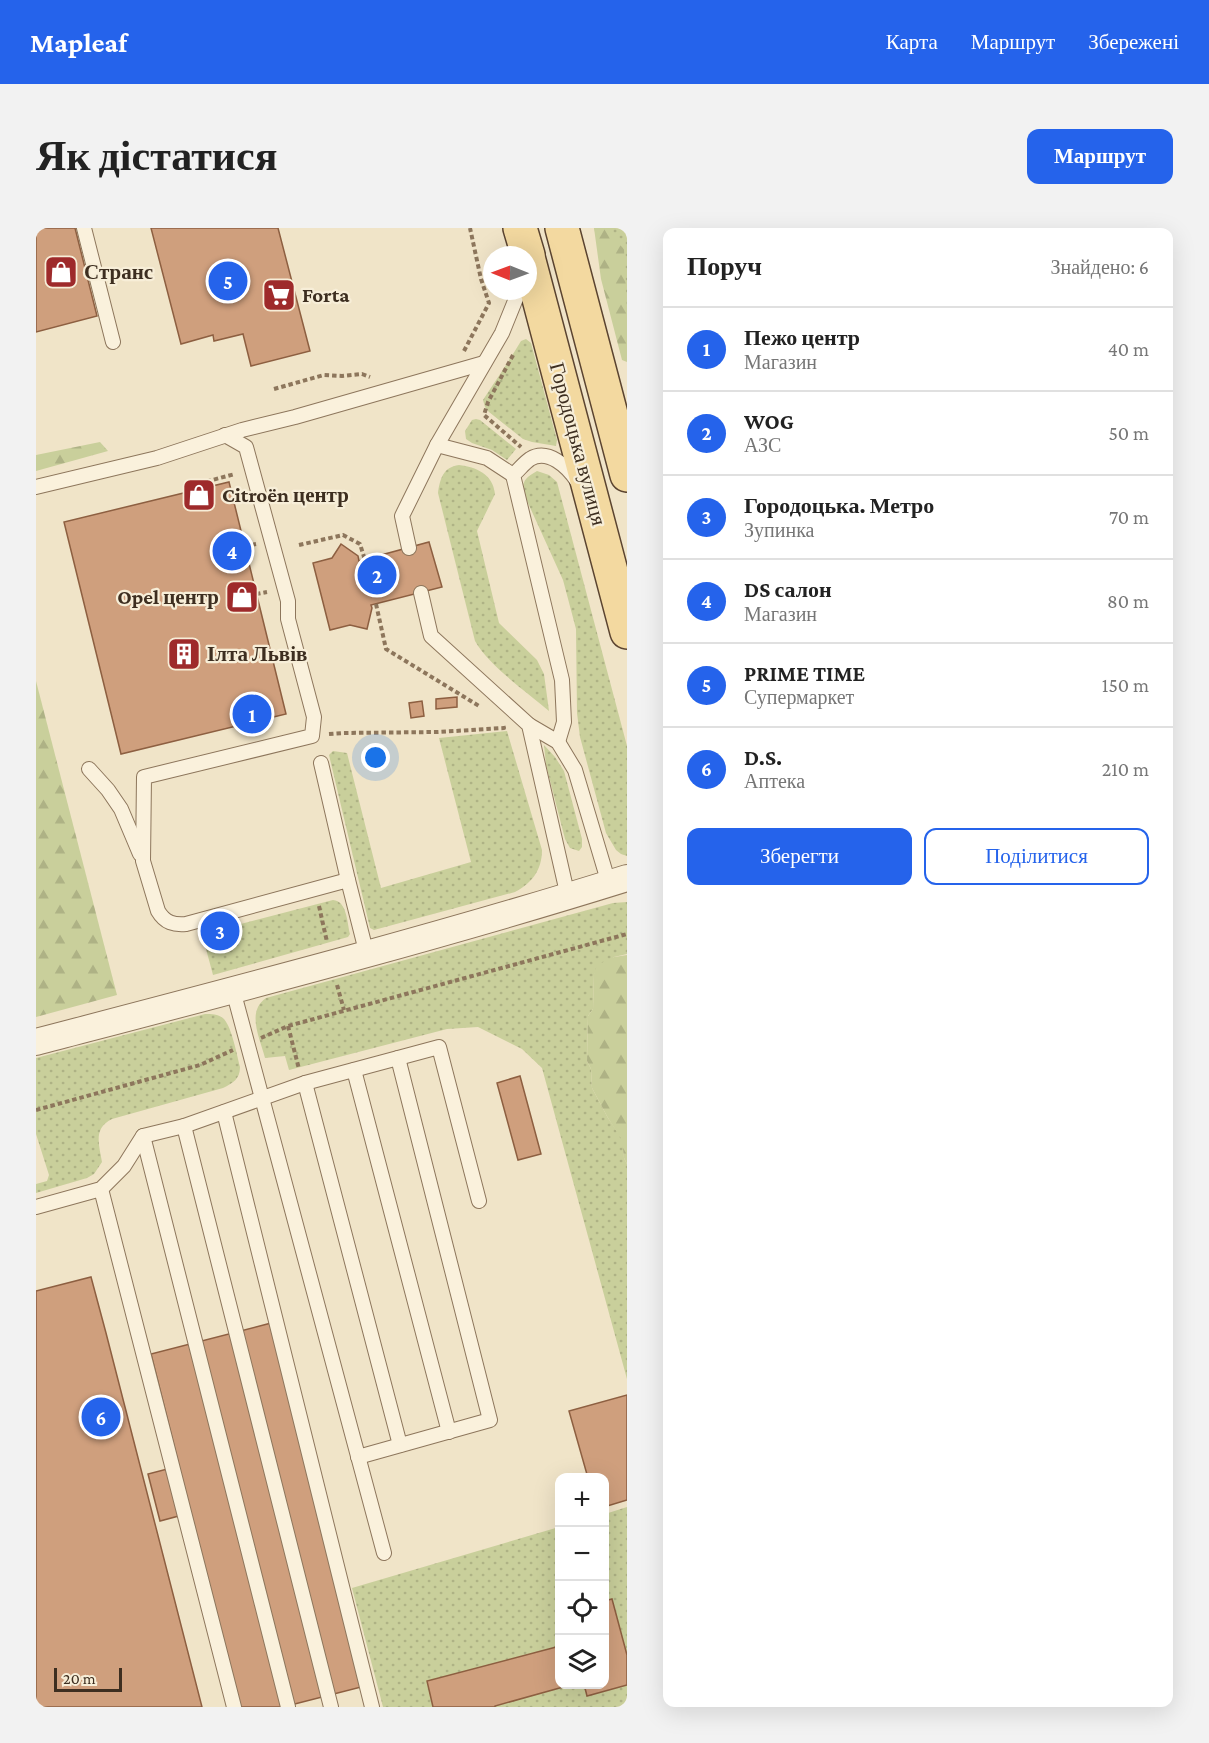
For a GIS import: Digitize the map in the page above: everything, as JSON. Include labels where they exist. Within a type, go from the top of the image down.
[{"type":"main road","name":"Городоцька вулиця","points":[[520,228],[523,246]]},
{"type":"main road","name":"Городоцька вулиця","points":[[562,228],[627,474]]},
{"type":"main road","name":"Городоцька вулиця","points":[[535,300],[627,632]]},
{"type":"street","points":[[36,1042],[367,955],[618,881]]},
{"type":"lane","points":[[84,228],[112,342]]},
{"type":"lane","points":[[409,548],[402,516],[437,445],[502,333],[514,300]]},
{"type":"lane","points":[[36,488],[157,458],[225,435],[484,363]]},
{"type":"lane","points":[[143,861],[144,777],[312,736],[314,717],[288,619],[288,601],[252,467],[246,447],[225,435]]},
{"type":"lane","points":[[437,445],[487,458],[513,475],[562,680],[564,722],[558,742]]},
{"type":"lane","points":[[513,475],[532,458],[545,456],[564,465],[594,508]]},
{"type":"lane","points":[[421,593],[431,636],[529,725],[558,742],[575,770],[618,881]]},
{"type":"lane","points":[[529,725],[568,897]]},
{"type":"lane","points":[[321,763],[367,955]]},
{"type":"lane","points":[[89,769],[122,809],[143,861],[158,911],[169,923],[186,924],[348,880]]},
{"type":"lane","points":[[233,990],[384,1553]]},
{"type":"lane","points":[[36,1207],[101,1189],[124,1166],[143,1136],[184,1126],[305,1083],[440,1047],[479,1201]]},
{"type":"lane","points":[[358,1457],[490,1420],[398,1058]]},
{"type":"lane","points":[[354,1070],[449,1432]]},
{"type":"lane","points":[[305,1083],[400,1445]]},
{"type":"lane","points":[[224,1112],[372,1707]]},
{"type":"lane","points":[[184,1126],[331,1707]]},
{"type":"lane","points":[[143,1136],[288,1707]]},
{"type":"lane","points":[[101,1189],[234,1707]]},
{"type":"path","points":[[459,359],[489,303],[481,279],[470,228]]},
{"type":"path","points":[[513,355],[488,402],[484,416],[523,448]]},
{"type":"path","points":[[274,389],[324,375],[362,374],[372,378]]},
{"type":"path","points":[[299,545],[343,535],[360,544],[366,560]]},
{"type":"path","points":[[376,604],[386,649],[479,706]]},
{"type":"path","points":[[312,736],[504,728],[500,718]]},
{"type":"path","points":[[314,889],[328,943]]},
{"type":"path","points":[[261,1038],[288,1026],[344,1010],[627,934]]},
{"type":"path","points":[[336,979],[344,1010]]},
{"type":"path","points":[[288,1026],[305,1083]]},
{"type":"path","points":[[36,1110],[200,1065],[235,1049]]},
{"type":"green space","points":[[594,228],[627,228],[627,357]]},
{"type":"green space","points":[[594,228],[606,228],[606,231],[624,249],[627,362],[622,360],[601,279]]},
{"type":"green space","points":[[526,339],[531,343],[557,440],[556,446],[523,439],[489,412],[483,400],[521,341]]},
{"type":"green space","points":[[476,419],[516,449],[507,460],[492,450],[466,439],[465,431],[472,420]]},
{"type":"green space","points":[[100,442],[108,451],[36,471],[36,455]]},
{"type":"green space","points":[[459,465],[483,473],[494,487],[495,494],[477,531],[499,623],[537,660],[544,674],[549,711],[499,669],[475,641],[438,493],[443,474],[449,468]]},
{"type":"green space","points":[[537,471],[549,475],[557,482],[627,746],[627,856],[616,850],[606,833],[580,737],[577,713],[576,629],[563,580],[523,492],[526,479]]},
{"type":"green space","points":[[36,681],[117,995],[36,1017]]},
{"type":"green space","points":[[507,731],[542,850],[542,857],[535,875],[515,892],[374,930],[370,928],[329,755],[333,751],[347,753],[381,888],[471,862],[439,738]]},
{"type":"green space","points":[[544,745],[564,771],[582,839],[582,847],[579,851],[570,848],[565,839],[546,765]]},
{"type":"green space","points":[[333,900],[338,901],[344,908],[350,934],[348,937],[213,975],[202,934]]},
{"type":"green space","points":[[627,902],[627,954],[614,957],[594,974],[593,1009],[588,1016],[587,1061],[591,1069],[592,1088],[623,1140],[624,1158],[627,1164],[627,1379],[542,1068],[522,1049],[478,1027],[447,1029],[289,1070],[285,1056],[265,1058],[256,1018],[260,1004],[266,998],[613,903]]},
{"type":"green space","points":[[627,955],[627,1164],[622,1140],[592,1088],[591,1069],[587,1061],[588,1016],[593,1009],[594,974],[597,965],[614,957]]},
{"type":"green space","points":[[205,1014],[222,1017],[227,1023],[240,1067],[239,1075],[235,1080],[223,1088],[112,1119],[102,1127],[100,1132],[102,1162],[94,1174],[36,1193],[36,1184],[47,1181],[49,1175],[36,1134],[36,1058]]},
{"type":"green space","points":[[627,1507],[627,1707],[383,1707],[352,1588],[555,1528],[555,1689],[609,1689],[609,1513]]},
{"type":"building","name":"Странс","points":[[36,228],[75,228],[97,316],[36,332]]},
{"type":"building","points":[[151,228],[278,228],[310,351],[251,366],[243,334],[214,341],[213,335],[181,344]]},
{"type":"building","name":"Ілта Львів","points":[[229,482],[286,714],[121,754],[64,522]]},
{"type":"building","points":[[429,542],[442,587],[371,605],[367,629],[350,625],[330,630],[313,563],[332,558],[341,544],[358,556],[359,561]]},
{"type":"building","points":[[457,697],[457,707],[436,709],[436,699]]},
{"type":"building","points":[[422,701],[424,716],[411,718],[409,703]]},
{"type":"building","points":[[520,1076],[541,1154],[518,1160],[497,1083]]},
{"type":"building","points":[[91,1277],[202,1707],[36,1707],[36,1291]]},
{"type":"building","points":[[275,1322],[369,1685],[283,1707],[240,1707],[190,1513],[160,1521],[148,1474],[179,1466],[151,1354]]},
{"type":"building","points":[[627,1395],[627,1500],[609,1505],[609,1473],[587,1473],[569,1411]]},
{"type":"building","points":[[612,1599],[627,1655],[627,1685],[587,1696],[585,1689],[609,1689],[609,1600]]},
{"type":"building","points":[[555,1647],[556,1689],[495,1707],[433,1707],[427,1681]]},
{"type":"place","name":"Странс","points":[[61,272]]},
{"type":"place","name":"PRIME TIME","points":[[228,281]]},
{"type":"place","name":"Forta","points":[[279,295]]},
{"type":"place","name":"Citroën центр","points":[[199,495]]},
{"type":"place","name":"DS салон","points":[[232,551]]},
{"type":"place","name":"WOG","points":[[377,575]]},
{"type":"place","name":"Opel центр","points":[[242,597]]},
{"type":"place","name":"Ілта Львів","points":[[184,654]]},
{"type":"place","name":"Пежо центр","points":[[252,714]]},
{"type":"place","name":"Городоцька. Метро","points":[[220,931]]},
{"type":"place","name":"D.S.","points":[[101,1417]]}]
